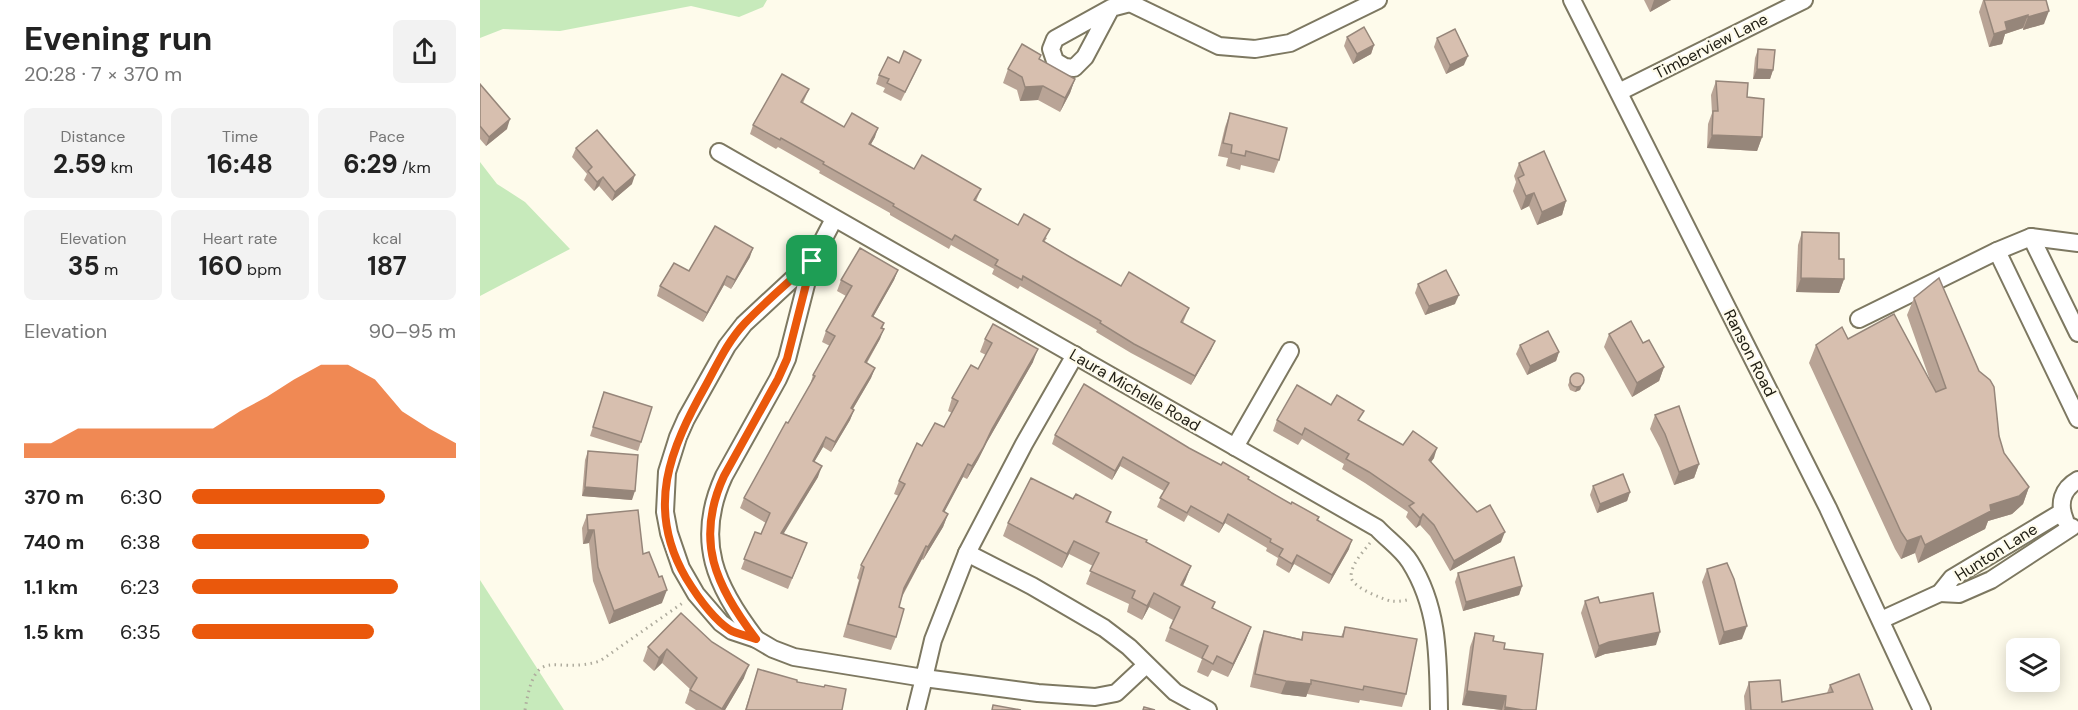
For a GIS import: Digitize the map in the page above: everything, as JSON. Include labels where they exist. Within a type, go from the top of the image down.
[{"type":"street","points":[[1111,8],[1130,3],[1219,46],[1255,49],[1290,43],[1378,0]]},
{"type":"street","name":"Ranson Road","points":[[1572,0],[1828,508],[1922,710]]},
{"type":"street","name":"Timberview Lane","points":[[1619,92],[1804,0]]},
{"type":"street","name":"Laura Michelle Road","points":[[719,152],[1377,528],[1409,560],[1428,599],[1438,647],[1438,710]]},
{"type":"street","points":[[756,639],[724,593],[710,544],[711,519],[718,488],[787,359],[812,261],[834,219]]},
{"type":"street","points":[[1859,319],[1997,251],[2031,237],[2078,243]]},
{"type":"street","points":[[2031,237],[2078,333]]},
{"type":"street","points":[[1997,251],[2071,386],[2078,419]]},
{"type":"street","points":[[812,261],[744,324],[728,346],[687,419],[671,459],[666,492],[669,534],[681,568],[696,594],[721,623],[732,631],[756,639],[794,657],[924,678],[1038,693],[1095,697],[1116,693],[1146,665]]},
{"type":"street","points":[[1235,447],[1290,351]]},
{"type":"street","points":[[916,710],[933,640],[967,553],[1024,444],[1075,355]]},
{"type":"street","points":[[2075,528],[2065,520],[2062,512],[2062,496],[2068,486],[2078,480]]},
{"type":"street","name":"Hunton Lane","points":[[1940,593],[1952,578],[2062,512]]},
{"type":"street","name":"Hunton Lane","points":[[1940,593],[1959,594],[1991,580],[2075,528]]},
{"type":"street","points":[[967,553],[1032,586],[1104,628],[1130,647],[1175,692],[1208,710]]},
{"type":"street","points":[[1881,620],[1940,593]]},
{"type":"path","points":[[1370,543],[1354,566],[1351,576],[1353,581],[1366,591],[1391,601],[1410,599]]},
{"type":"path","points":[[525,710],[532,678],[541,667],[556,664],[586,665],[600,661],[696,594]]},
{"type":"green space","points":[[480,0],[767,0],[763,7],[739,17],[691,6],[560,31],[503,29],[480,38]]},
{"type":"green space","points":[[480,162],[497,184],[525,202],[570,249],[480,296]]},
{"type":"green space","points":[[480,580],[564,710],[480,710]]},
{"type":"building","points":[[1984,0],[2046,0],[2049,11],[2005,22],[2007,30],[1994,34]]},
{"type":"building","points":[[1364,27],[1374,45],[1357,54],[1347,37]]},
{"type":"building","points":[[1455,29],[1468,56],[1450,65],[1437,38]]},
{"type":"building","points":[[1022,44],[1041,55],[1039,59],[1075,79],[1065,98],[1043,86],[1025,87],[1022,77],[1008,69]]},
{"type":"building","points":[[1758,49],[1775,50],[1773,70],[1757,69]]},
{"type":"building","points":[[904,51],[921,60],[905,92],[887,83],[889,79],[879,75],[888,57],[899,63]]},
{"type":"building","points":[[782,74],[809,89],[801,102],[844,127],[852,113],[878,128],[869,144],[914,169],[922,155],[981,189],[974,200],[1018,225],[1024,214],[1050,229],[1043,241],[1077,261],[1121,286],[1129,272],[1189,308],[1181,322],[1215,341],[1195,376],[1134,344],[1100,323],[1101,321],[1023,276],[1022,280],[995,265],[998,260],[955,235],[952,240],[823,164],[824,162],[753,125]]},
{"type":"building","points":[[1716,81],[1748,83],[1747,97],[1764,99],[1762,137],[1712,135],[1713,111],[1718,111]]},
{"type":"building","points":[[480,84],[510,119],[489,137],[480,126]]},
{"type":"building","points":[[1230,113],[1287,128],[1279,160],[1246,151],[1245,156],[1231,153],[1232,145],[1223,143]]},
{"type":"building","points":[[597,130],[635,175],[615,192],[603,177],[597,182],[588,171],[592,167],[576,148]]},
{"type":"building","points":[[1544,151],[1566,201],[1542,212],[1534,193],[1526,196],[1518,178],[1524,175],[1519,163]]},
{"type":"building","points":[[715,226],[753,248],[735,280],[727,276],[707,313],[660,286],[674,263],[689,271]]},
{"type":"building","points":[[1802,232],[1839,233],[1839,259],[1844,259],[1844,279],[1801,278]]},
{"type":"building","points":[[860,248],[898,270],[872,316],[884,323],[881,328],[884,329],[865,362],[875,368],[851,408],[854,410],[835,442],[826,437],[813,461],[822,466],[781,533],[807,543],[792,578],[744,559],[755,532],[761,534],[770,513],[744,498],[786,422],[788,423],[815,376],[813,375],[835,336],[826,331],[852,286],[841,280]]},
{"type":"building","points":[[1446,270],[1459,295],[1429,306],[1418,284]]},
{"type":"building","points":[[1939,278],[1979,371],[1990,380],[1994,387],[1999,436],[2004,453],[2029,487],[2019,496],[1990,505],[1991,511],[1925,545],[1921,536],[1907,541],[1901,532],[1816,345],[1842,327],[1848,339],[1894,314],[1936,392],[1946,388],[1914,298]]},
{"type":"building","points":[[1631,321],[1643,343],[1649,340],[1664,367],[1637,383],[1609,334]]},
{"type":"building","points":[[993,324],[1038,349],[983,448],[972,466],[968,464],[943,511],[948,514],[928,547],[926,546],[904,588],[899,607],[904,609],[896,637],[848,624],[864,567],[861,565],[905,484],[899,481],[917,443],[922,446],[935,423],[944,427],[958,401],[952,398],[971,365],[978,369],[992,343],[985,339]]},
{"type":"building","points":[[1548,331],[1559,352],[1530,366],[1520,345]]},
{"type":"building","points":[[1577,373],[1582,375],[1584,380],[1582,385],[1577,387],[1572,385],[1570,380],[1572,375]]},
{"type":"building","points":[[1084,384],[1189,448],[1221,465],[1223,462],[1291,504],[1292,502],[1319,517],[1317,520],[1352,540],[1332,575],[1297,555],[1292,564],[1279,556],[1283,549],[1270,542],[1271,539],[1228,514],[1223,524],[1191,506],[1187,513],[1160,498],[1169,483],[1123,457],[1115,471],[1055,435]]},
{"type":"building","points":[[1297,385],[1331,405],[1337,395],[1364,411],[1358,420],[1403,445],[1413,431],[1437,448],[1429,460],[1477,512],[1490,505],[1505,532],[1454,561],[1434,525],[1423,514],[1420,518],[1409,506],[1414,503],[1346,459],[1349,454],[1305,428],[1302,435],[1277,420]]},
{"type":"building","points":[[604,392],[652,407],[641,442],[593,427]]},
{"type":"building","points":[[1679,406],[1699,464],[1679,472],[1665,434],[1655,415]]},
{"type":"building","points":[[588,451],[638,455],[635,491],[585,487]]},
{"type":"building","points":[[1623,474],[1630,492],[1600,504],[1593,486]]},
{"type":"building","points":[[1031,478],[1073,499],[1076,494],[1111,512],[1106,522],[1147,540],[1146,542],[1191,566],[1181,585],[1215,602],[1212,608],[1251,627],[1233,664],[1217,656],[1213,664],[1202,658],[1208,646],[1170,628],[1180,607],[1154,593],[1147,606],[1132,598],[1135,591],[1090,571],[1099,553],[1074,541],[1067,554],[1008,523]]},
{"type":"building","points":[[638,510],[643,554],[649,552],[667,590],[614,611],[598,567],[594,530],[588,530],[587,515]]},
{"type":"building","points":[[1514,557],[1522,586],[1466,602],[1458,573]]},
{"type":"building","points":[[1727,563],[1734,579],[1747,626],[1724,632],[1707,569]]},
{"type":"building","points":[[1653,593],[1660,632],[1599,646],[1585,601],[1598,597],[1600,603]]},
{"type":"building","points":[[681,613],[712,642],[749,665],[722,709],[690,690],[697,678],[667,649],[659,658],[648,647]]},
{"type":"building","points":[[1345,627],[1417,639],[1406,694],[1364,686],[1363,690],[1311,680],[1311,684],[1286,681],[1255,674],[1264,631],[1302,640],[1303,632],[1343,637]]},
{"type":"building","points":[[1475,633],[1494,636],[1493,641],[1505,643],[1504,649],[1543,654],[1536,710],[1505,707],[1506,696],[1467,691]]},
{"type":"building","points":[[758,669],[797,680],[797,682],[846,689],[842,710],[746,710]]},
{"type":"building","points":[[1859,674],[1873,710],[1751,710],[1749,682],[1780,680],[1782,702],[1833,692],[1830,685]]},
{"type":"building","points":[[993,705],[1021,710],[992,710]]},
{"type":"route","points":[[812,261],[787,359],[718,488],[711,519],[710,544],[724,593],[756,639],[732,631],[721,623],[696,594],[681,568],[669,534],[666,512],[668,472],[678,437],[728,346],[744,324],[812,261]]}]
